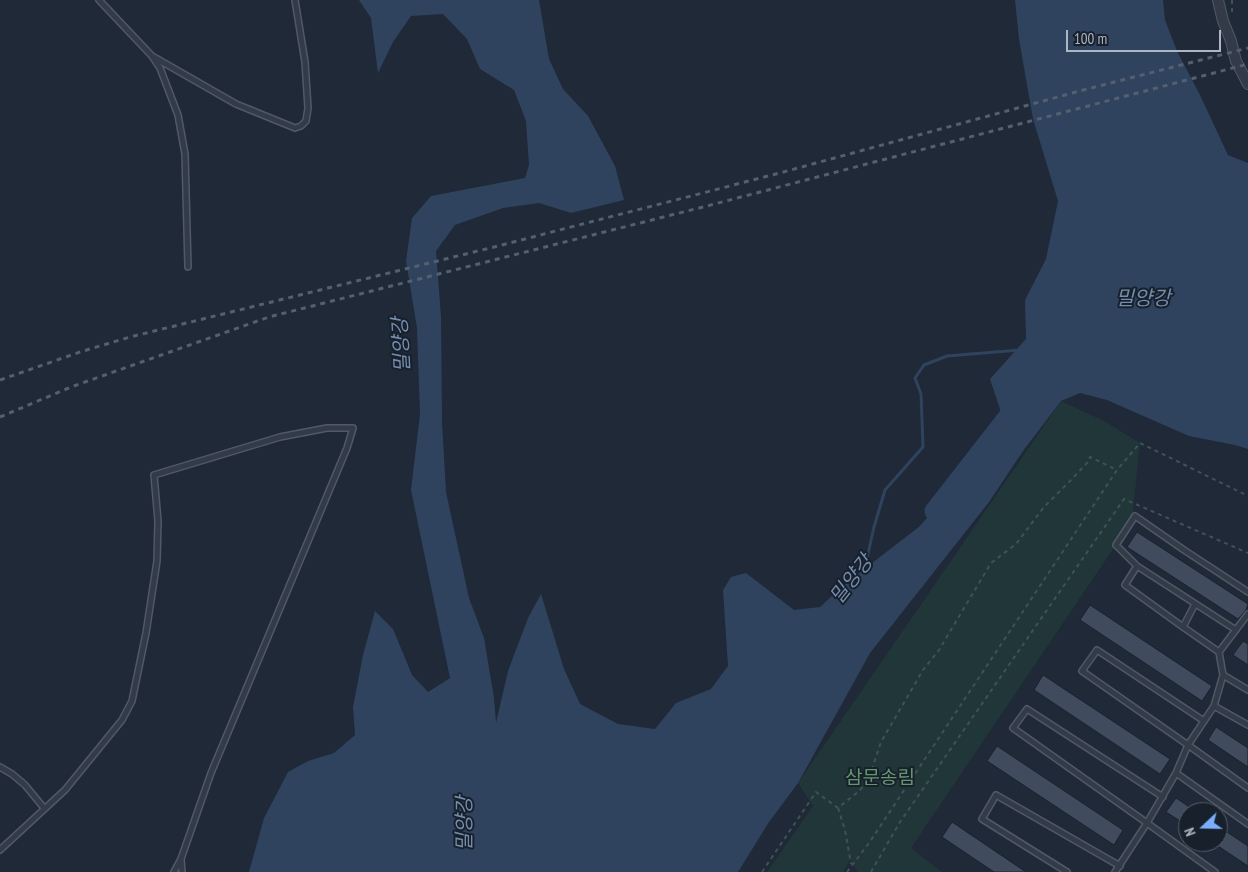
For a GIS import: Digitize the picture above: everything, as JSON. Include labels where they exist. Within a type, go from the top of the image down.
[{"type":"street","points":[[1218,0],[1236,61],[1248,84]]},
{"type":"lane","points":[[99,0],[152,56],[168,86],[178,115],[185,154],[188,267]]},
{"type":"lane","points":[[152,56],[236,104],[295,128],[301,126],[306,121],[308,108],[306,71],[295,0]]},
{"type":"lane","points":[[0,850],[65,790],[122,720],[132,701],[146,633],[157,561],[158,521],[154,475],[280,437],[327,428],[353,428],[348,448],[211,773],[182,859],[174,872]]},
{"type":"lane","points":[[1236,630],[1138,566],[1116,545],[1135,516],[1248,592]]},
{"type":"lane","points":[[1115,872],[1163,797],[1188,745],[1214,706],[1223,675],[1219,652],[1125,586],[1138,566]]},
{"type":"lane","points":[[1183,627],[1195,604]]},
{"type":"lane","points":[[1219,652],[1248,614]]},
{"type":"lane","points":[[1204,721],[1097,650],[1082,671],[1248,788]]},
{"type":"lane","points":[[1223,675],[1248,690]]},
{"type":"lane","points":[[1214,706],[1248,725]]},
{"type":"lane","points":[[1163,797],[1027,709],[1013,728],[1215,872]]},
{"type":"lane","points":[[0,767],[25,784],[44,808]]},
{"type":"lane","points":[[1176,773],[1248,824]]},
{"type":"lane","points":[[1066,872],[982,819],[996,795],[1120,866]]},
{"type":"lane","points":[[182,859],[182,872]]},
{"type":"path","points":[[847,872],[869,843],[1117,470],[1140,443],[1248,496]]},
{"type":"path","points":[[838,808],[868,781],[881,742],[923,670],[939,650],[991,563],[1016,544],[1044,506],[1088,462],[1090,457],[1117,470]]},
{"type":"path","points":[[871,872],[900,822],[1124,499],[1248,553]]},
{"type":"path","points":[[762,872],[816,792],[838,808],[845,830],[851,866]]},
{"type":"green space","name":"삼문송림","points":[[1061,401],[1104,421],[1140,443],[1132,521],[911,848],[942,872],[858,872],[850,860],[843,872],[767,872],[813,806],[798,783]]},
{"type":"water","name":"밀양강","points":[[359,0],[539,0],[549,59],[563,89],[588,116],[615,166],[624,200],[571,213],[539,203],[503,208],[455,225],[436,251],[441,317],[442,422],[446,492],[469,598],[484,638],[494,698],[496,723],[508,671],[528,618],[541,594],[564,669],[580,704],[618,724],[655,729],[676,703],[711,689],[728,666],[723,590],[731,577],[746,573],[794,610],[820,607],[845,584],[920,526],[996,435],[1001,412],[990,379],[1026,339],[1025,300],[1046,259],[1058,201],[1033,119],[1019,39],[1015,0],[1163,0],[1165,20],[1177,51],[1228,155],[1248,163],[1248,449],[1189,436],[1107,400],[1080,393],[1061,401],[1023,451],[989,502],[870,653],[798,783],[769,822],[738,872],[249,872],[264,818],[288,772],[308,761],[334,753],[355,735],[353,707],[363,655],[375,611],[393,629],[412,675],[428,692],[450,678],[411,490],[420,414],[417,328],[406,261],[412,218],[431,196],[525,178],[529,165],[526,121],[514,90],[480,69],[467,39],[443,14],[411,16],[393,42],[378,73],[371,18]]},
{"type":"building","points":[[1137,532],[1248,604],[1246,610],[1238,619],[1127,547]]},
{"type":"building","points":[[1090,605],[1212,686],[1202,701],[1080,620]]},
{"type":"building","points":[[1243,641],[1248,644],[1248,665],[1233,655]]},
{"type":"building","points":[[1043,675],[1170,759],[1160,774],[1034,690]]},
{"type":"building","points":[[1216,727],[1248,748],[1248,767],[1208,740]]},
{"type":"building","points":[[997,746],[1123,830],[1114,845],[987,761]]},
{"type":"building","points":[[1176,798],[1182,802],[1178,802],[1178,820],[1166,812]]},
{"type":"building","points":[[952,822],[1026,872],[994,872],[942,837]]},
{"type":"building","points":[[1228,833],[1248,846],[1248,866],[1227,852]]},
{"type":"waterway","points":[[864,572],[885,490],[923,447],[921,394],[915,378],[924,365],[947,356],[1020,350]]},
{"type":"waterway","name":"밀양강","points":[[934,511],[1012,411]]},
{"type":"railway","points":[[0,380],[130,337],[490,248],[1248,48]]},
{"type":"railway","points":[[0,417],[71,387],[269,317],[703,207],[1248,64]]}]
